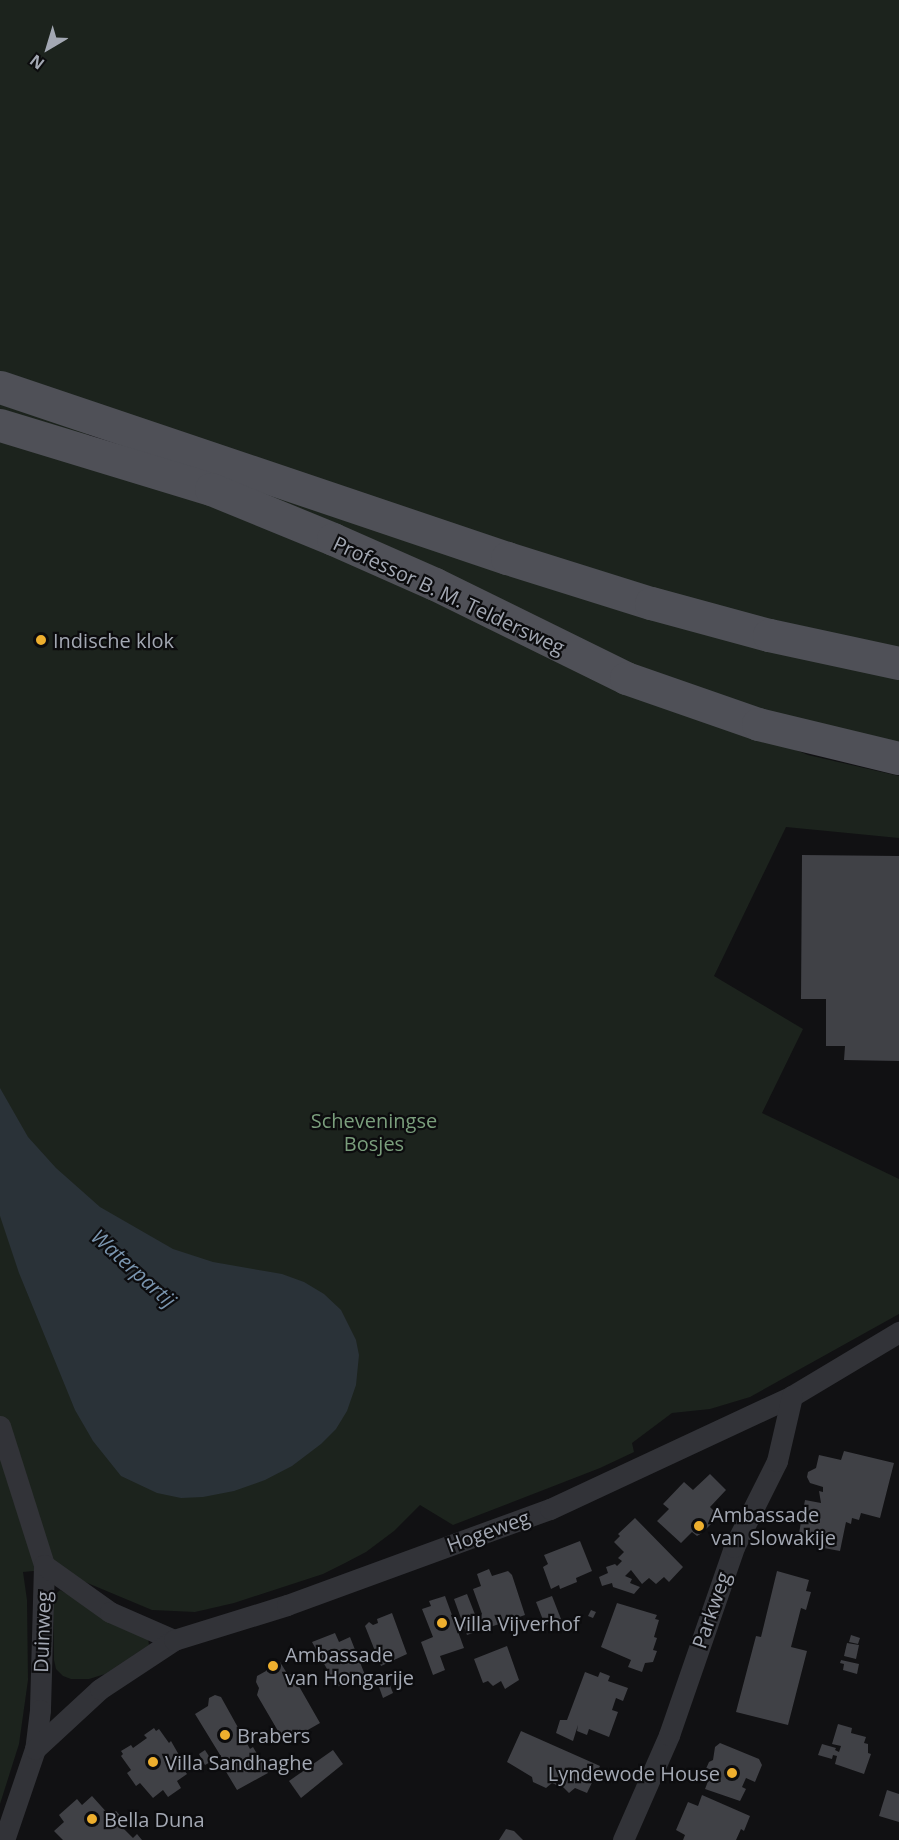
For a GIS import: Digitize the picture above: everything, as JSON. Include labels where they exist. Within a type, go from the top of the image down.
[{"type":"main road","name":"Professor B. M. Teldersweg","points":[[0,387],[495,554],[651,603],[780,637],[899,663]]},
{"type":"main road","name":"Professor B. M. Teldersweg","points":[[0,425],[211,489],[435,584],[626,678],[779,730],[899,758]]},
{"type":"street","points":[[792,1396],[899,1332]]},
{"type":"street","name":"Hogeweg","points":[[35,1749],[100,1689],[174,1640],[287,1605],[550,1509],[792,1396]]},
{"type":"street","name":"Parkweg","points":[[623,1840],[669,1735],[734,1547],[777,1461],[792,1396]]},
{"type":"street","name":"Duinweg","points":[[0,1425],[44,1565],[40,1710],[35,1749],[4,1840]]},
{"type":"street","points":[[44,1565],[110,1612],[174,1640]]},
{"type":"green space","points":[[0,0],[899,0],[899,648],[672,597],[0,376]]},
{"type":"green space","points":[[0,400],[89,430],[86,440],[0,414]]},
{"type":"green space","name":"Scheveningse Bosjes","points":[[0,437],[203,501],[808,755],[899,776],[899,838],[786,827],[714,976],[803,1029],[762,1113],[899,1179],[899,1314],[750,1397],[710,1409],[672,1413],[632,1443],[634,1452],[600,1468],[453,1525],[420,1505],[394,1531],[366,1552],[323,1574],[234,1603],[195,1612],[152,1610],[54,1569],[23,1572],[27,1600],[28,1680],[19,1744],[0,1804]]},
{"type":"green space","points":[[134,445],[899,673],[899,747],[679,687]]},
{"type":"green space","points":[[60,1590],[148,1638],[149,1645],[105,1674],[89,1679],[71,1679],[63,1676],[56,1669],[54,1660],[53,1597]]},
{"type":"water","name":"Waterpartij","points":[[0,1088],[28,1137],[56,1168],[100,1207],[173,1249],[213,1262],[282,1274],[304,1282],[324,1294],[341,1310],[356,1340],[359,1355],[356,1385],[347,1411],[336,1429],[321,1444],[292,1466],[265,1480],[234,1491],[203,1497],[181,1498],[157,1493],[121,1476],[93,1441],[75,1410],[19,1273],[0,1216]]},
{"type":"building","points":[[802,855],[899,856],[899,1061],[844,1060],[845,1046],[826,1046],[826,999],[801,999]]},
{"type":"building","points":[[844,1451],[894,1463],[880,1518],[861,1513],[859,1520],[852,1518],[851,1524],[846,1522],[840,1551],[813,1546],[814,1542],[798,1539],[805,1500],[821,1503],[819,1491],[823,1492],[823,1487],[810,1483],[807,1477],[808,1472],[816,1468],[819,1455],[841,1460]]},
{"type":"building","points":[[710,1474],[726,1490],[710,1507],[719,1516],[702,1533],[697,1536],[692,1532],[681,1543],[657,1521],[669,1509],[663,1504],[684,1482],[693,1490]]},
{"type":"building","points":[[635,1518],[683,1567],[669,1582],[664,1577],[656,1584],[649,1578],[642,1584],[631,1570],[625,1576],[632,1579],[630,1583],[640,1587],[634,1594],[613,1587],[612,1583],[602,1586],[599,1577],[608,1573],[606,1567],[615,1564],[617,1566],[622,1561],[618,1558],[624,1552],[614,1542],[620,1536],[618,1534]]},
{"type":"building","points":[[580,1541],[592,1571],[576,1578],[577,1582],[560,1589],[559,1585],[551,1589],[543,1567],[548,1564],[544,1555]]},
{"type":"building","points":[[489,1569],[492,1576],[508,1571],[512,1575],[525,1615],[467,1635],[454,1599],[467,1594],[476,1617],[482,1614],[473,1589],[481,1586],[477,1574]]},
{"type":"building","points":[[777,1571],[809,1580],[806,1591],[811,1592],[806,1610],[801,1608],[791,1647],[807,1651],[788,1725],[736,1712],[756,1636],[761,1637]]},
{"type":"building","name":"Villa Vijverhof","points":[[445,1596],[464,1648],[440,1656],[445,1670],[433,1675],[421,1642],[433,1637],[422,1609],[431,1606],[429,1601]]},
{"type":"building","points":[[552,1596],[561,1619],[545,1625],[536,1602]]},
{"type":"building","points":[[617,1603],[657,1615],[655,1619],[659,1620],[653,1650],[657,1651],[653,1662],[645,1663],[642,1672],[628,1667],[631,1660],[601,1647]]},
{"type":"building","points":[[591,1610],[596,1612],[593,1618],[588,1616]]},
{"type":"building","points":[[392,1613],[407,1654],[381,1666],[365,1626],[369,1622],[373,1625],[378,1623],[377,1619]]},
{"type":"building","points":[[335,1633],[339,1642],[350,1637],[365,1675],[337,1687],[312,1642]]},
{"type":"building","points":[[851,1635],[860,1638],[858,1644],[849,1642]]},
{"type":"building","points":[[847,1643],[859,1645],[856,1659],[844,1656]]},
{"type":"building","points":[[507,1646],[519,1680],[505,1689],[501,1681],[493,1686],[488,1681],[483,1683],[474,1659]]},
{"type":"building","points":[[841,1660],[859,1664],[857,1674],[843,1670],[844,1664],[840,1663]]},
{"type":"building","points":[[274,1661],[280,1662],[288,1675],[292,1674],[320,1723],[285,1743],[257,1695],[259,1688],[256,1682],[257,1676],[266,1671],[267,1664]]},
{"type":"building","points":[[585,1672],[598,1677],[600,1672],[610,1676],[608,1681],[628,1688],[623,1701],[616,1698],[612,1710],[618,1712],[609,1737],[589,1729],[587,1735],[577,1731],[578,1725],[573,1741],[556,1733],[560,1720],[567,1720]]},
{"type":"building","points":[[386,1675],[393,1693],[383,1698],[376,1679]]},
{"type":"building","name":"Brabers","points":[[215,1695],[221,1697],[250,1749],[253,1747],[268,1773],[237,1790],[222,1765],[225,1763],[195,1714],[208,1706],[209,1698]]},
{"type":"building","points":[[838,1724],[852,1728],[851,1733],[866,1737],[864,1743],[868,1744],[868,1753],[871,1754],[864,1774],[835,1764],[837,1756],[833,1755],[832,1759],[818,1755],[822,1744],[836,1748],[835,1750],[839,1752],[841,1746],[832,1744]]},
{"type":"building","name":"Villa Sandhaghe","points":[[154,1728],[156,1731],[159,1729],[169,1743],[171,1741],[187,1769],[185,1771],[187,1774],[177,1781],[181,1788],[168,1797],[163,1790],[153,1798],[140,1783],[136,1786],[127,1773],[131,1770],[121,1756],[123,1754],[121,1751],[131,1745],[133,1748],[147,1738],[144,1735]]},
{"type":"building","points":[[521,1731],[600,1766],[587,1793],[575,1788],[569,1793],[560,1784],[559,1786],[552,1783],[546,1788],[533,1782],[532,1777],[507,1762]]},
{"type":"building","name":"Lyndewode House","points":[[720,1743],[759,1759],[762,1765],[755,1782],[746,1778],[742,1787],[746,1789],[740,1801],[705,1789],[710,1776],[705,1771],[709,1762],[713,1760],[715,1747]]},
{"type":"building","points":[[205,1750],[212,1761],[205,1765],[199,1754]]},
{"type":"building","points":[[333,1750],[343,1764],[301,1798],[289,1781]]},
{"type":"building","points":[[887,1790],[899,1794],[899,1822],[879,1816]]},
{"type":"building","points":[[702,1795],[750,1816],[744,1831],[741,1829],[736,1840],[683,1840],[685,1835],[676,1830],[688,1802],[698,1806]]},
{"type":"building","name":"Bella Duna","points":[[92,1796],[110,1816],[116,1811],[128,1824],[123,1828],[133,1838],[137,1834],[142,1840],[63,1840],[54,1831],[64,1822],[59,1815],[77,1799],[82,1805]]},
{"type":"building","points":[[506,1829],[514,1831],[523,1840],[499,1840]]},
{"type":"place","name":"Indische klok","points":[[41,640]]},
{"type":"place","name":"Ambassade van Slowakije","points":[[699,1526]]},
{"type":"place","name":"Villa Vijverhof","points":[[442,1623]]},
{"type":"place","name":"Ambassade van Hongarije","points":[[273,1666]]},
{"type":"place","name":"Brabers","points":[[225,1735]]},
{"type":"place","name":"Villa Sandhaghe","points":[[153,1762]]},
{"type":"place","name":"Lyndewode House","points":[[732,1773]]},
{"type":"place","name":"Bella Duna","points":[[92,1819]]}]
